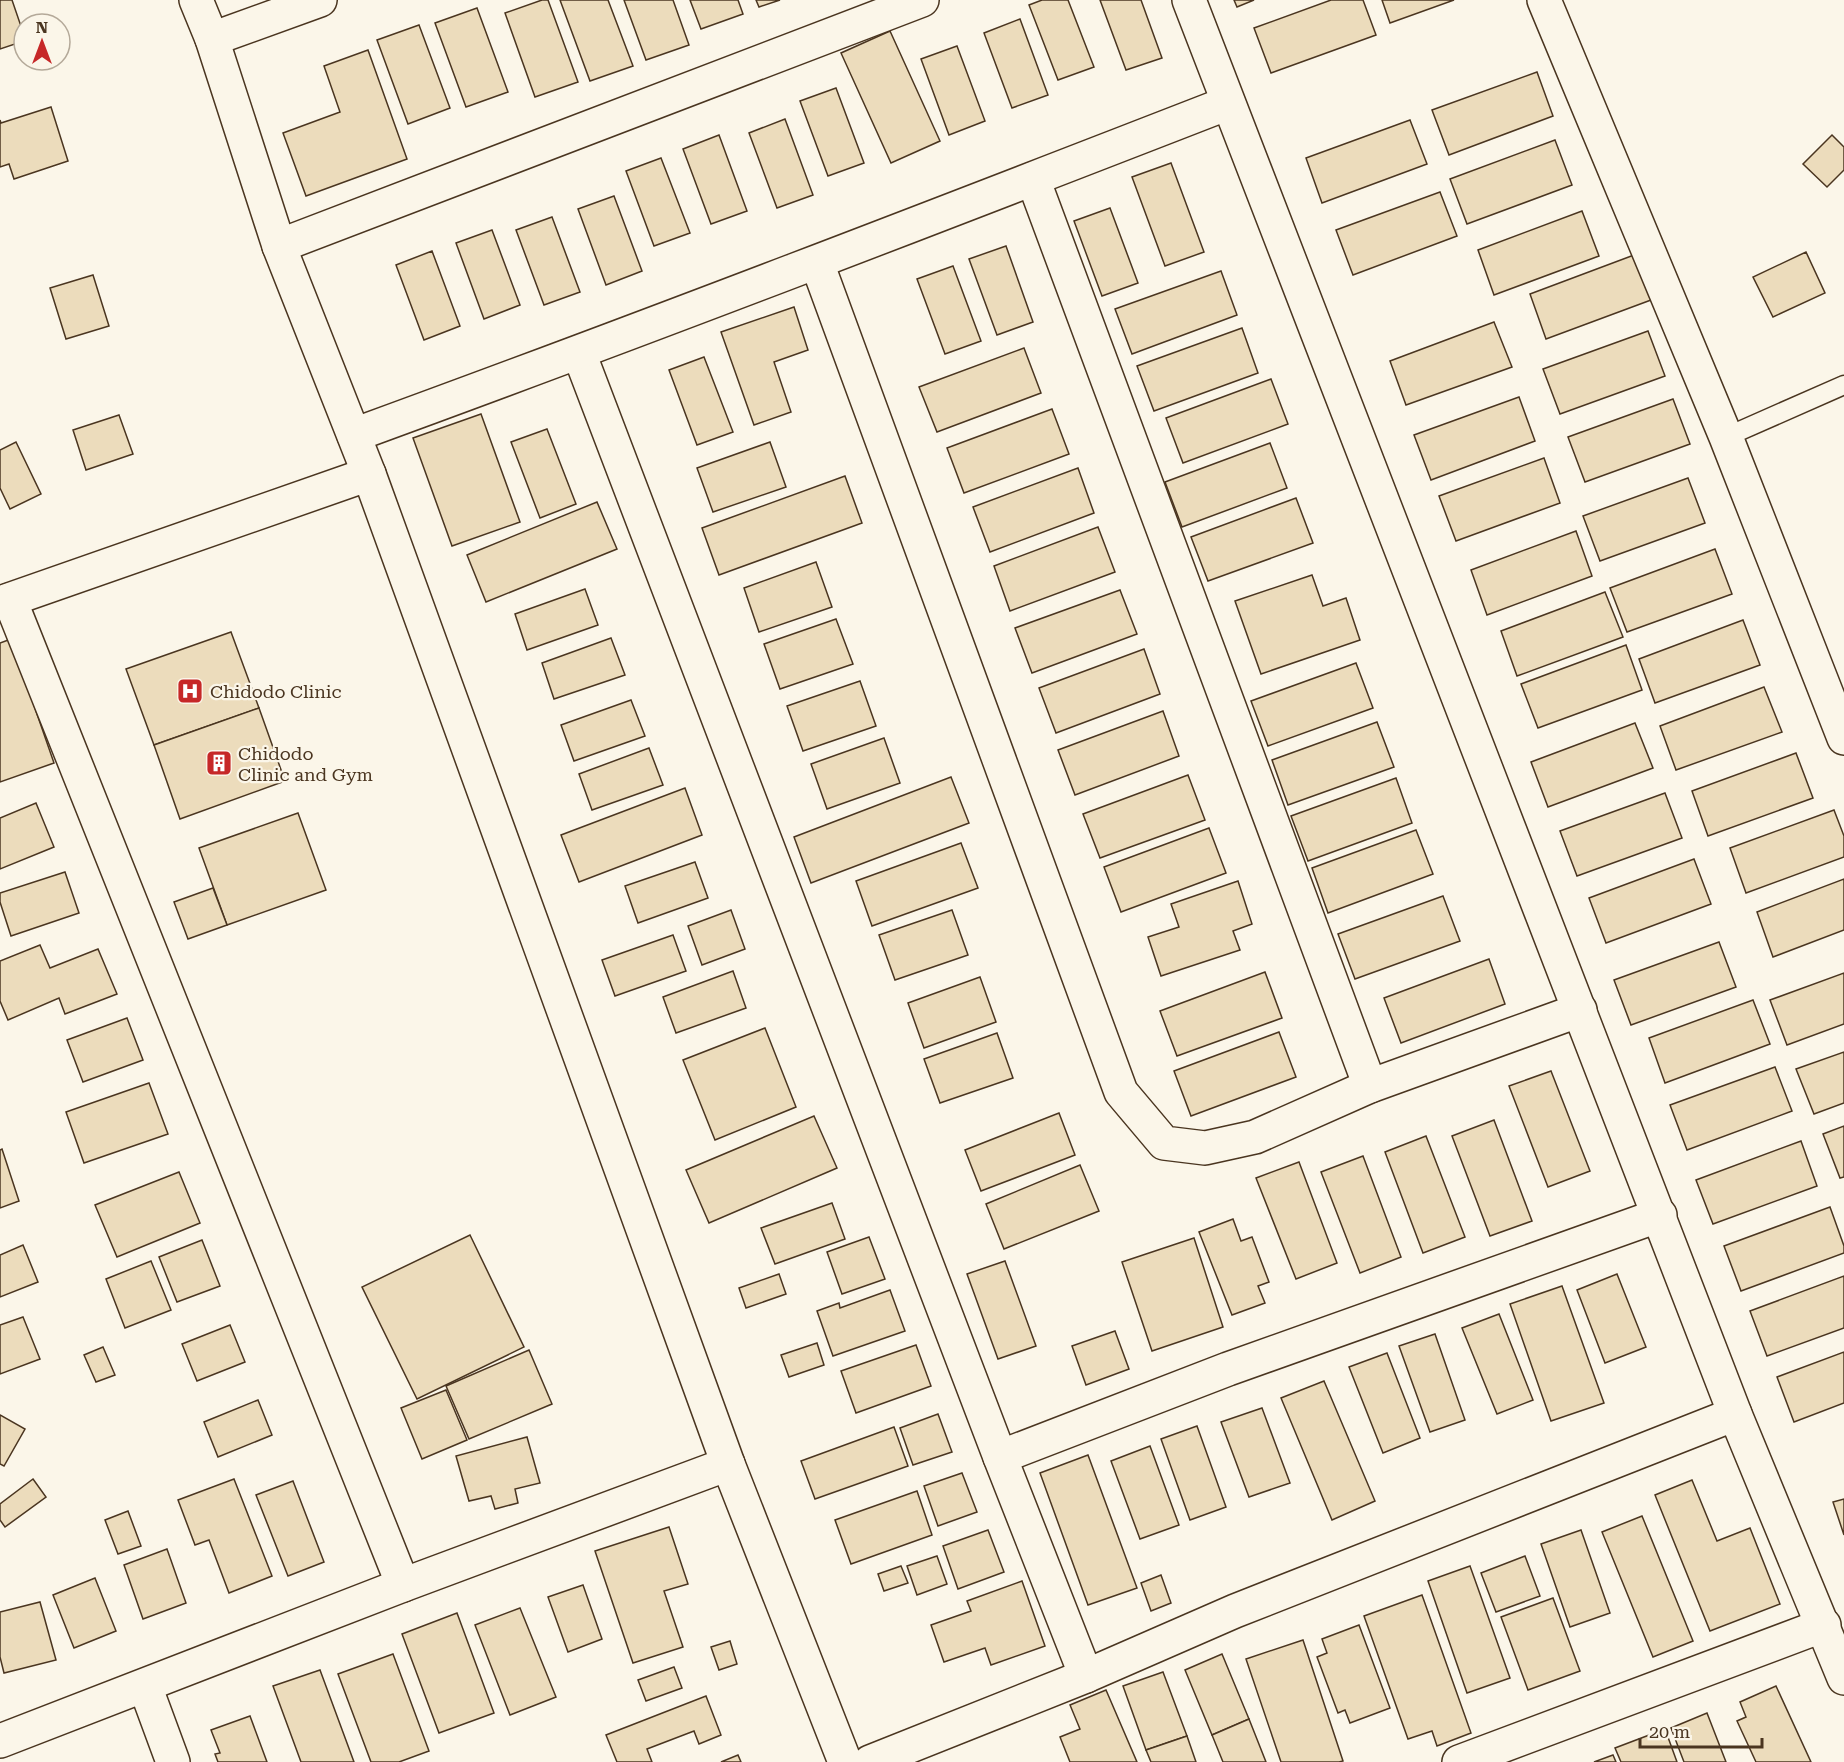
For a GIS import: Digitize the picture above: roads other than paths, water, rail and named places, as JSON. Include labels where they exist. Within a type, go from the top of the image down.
[{"type":"street","points":[[196,0],[212,39],[279,246],[369,474],[728,1464],[845,1762]]},
{"type":"street","points":[[212,39],[320,0]]},
{"type":"street","points":[[279,246],[922,0]]},
{"type":"street","points":[[1189,0],[1735,1414],[1844,1678]]},
{"type":"street","points":[[1544,0],[1726,437],[1844,738]]},
{"type":"street","points":[[354,435],[579,353],[1228,103]]},
{"type":"street","points":[[1033,179],[1370,1086]]},
{"type":"street","points":[[817,262],[1120,1092],[1164,1143],[1204,1148],[1254,1137],[1370,1086],[1580,1010]]},
{"type":"street","points":[[579,353],[1086,1676]]},
{"type":"street","points":[[369,474],[5,601],[403,1585]]},
{"type":"street","points":[[1000,1456],[1228,1369],[1660,1215]]},
{"type":"street","points":[[870,1762],[1086,1676],[1235,1611],[1735,1414]]},
{"type":"street","points":[[0,1741],[403,1585],[728,1464]]},
{"type":"street","points":[[1459,1762],[1824,1625]]},
{"type":"street","points":[[145,1686],[173,1762]]},
{"type":"lane","points":[[1726,437],[1844,385]]},
{"type":"place","name":"Chidodo Clinic","points":[[190,691]]},
{"type":"place","name":"Chidodo Clinic and Gym","points":[[219,763]]}]
